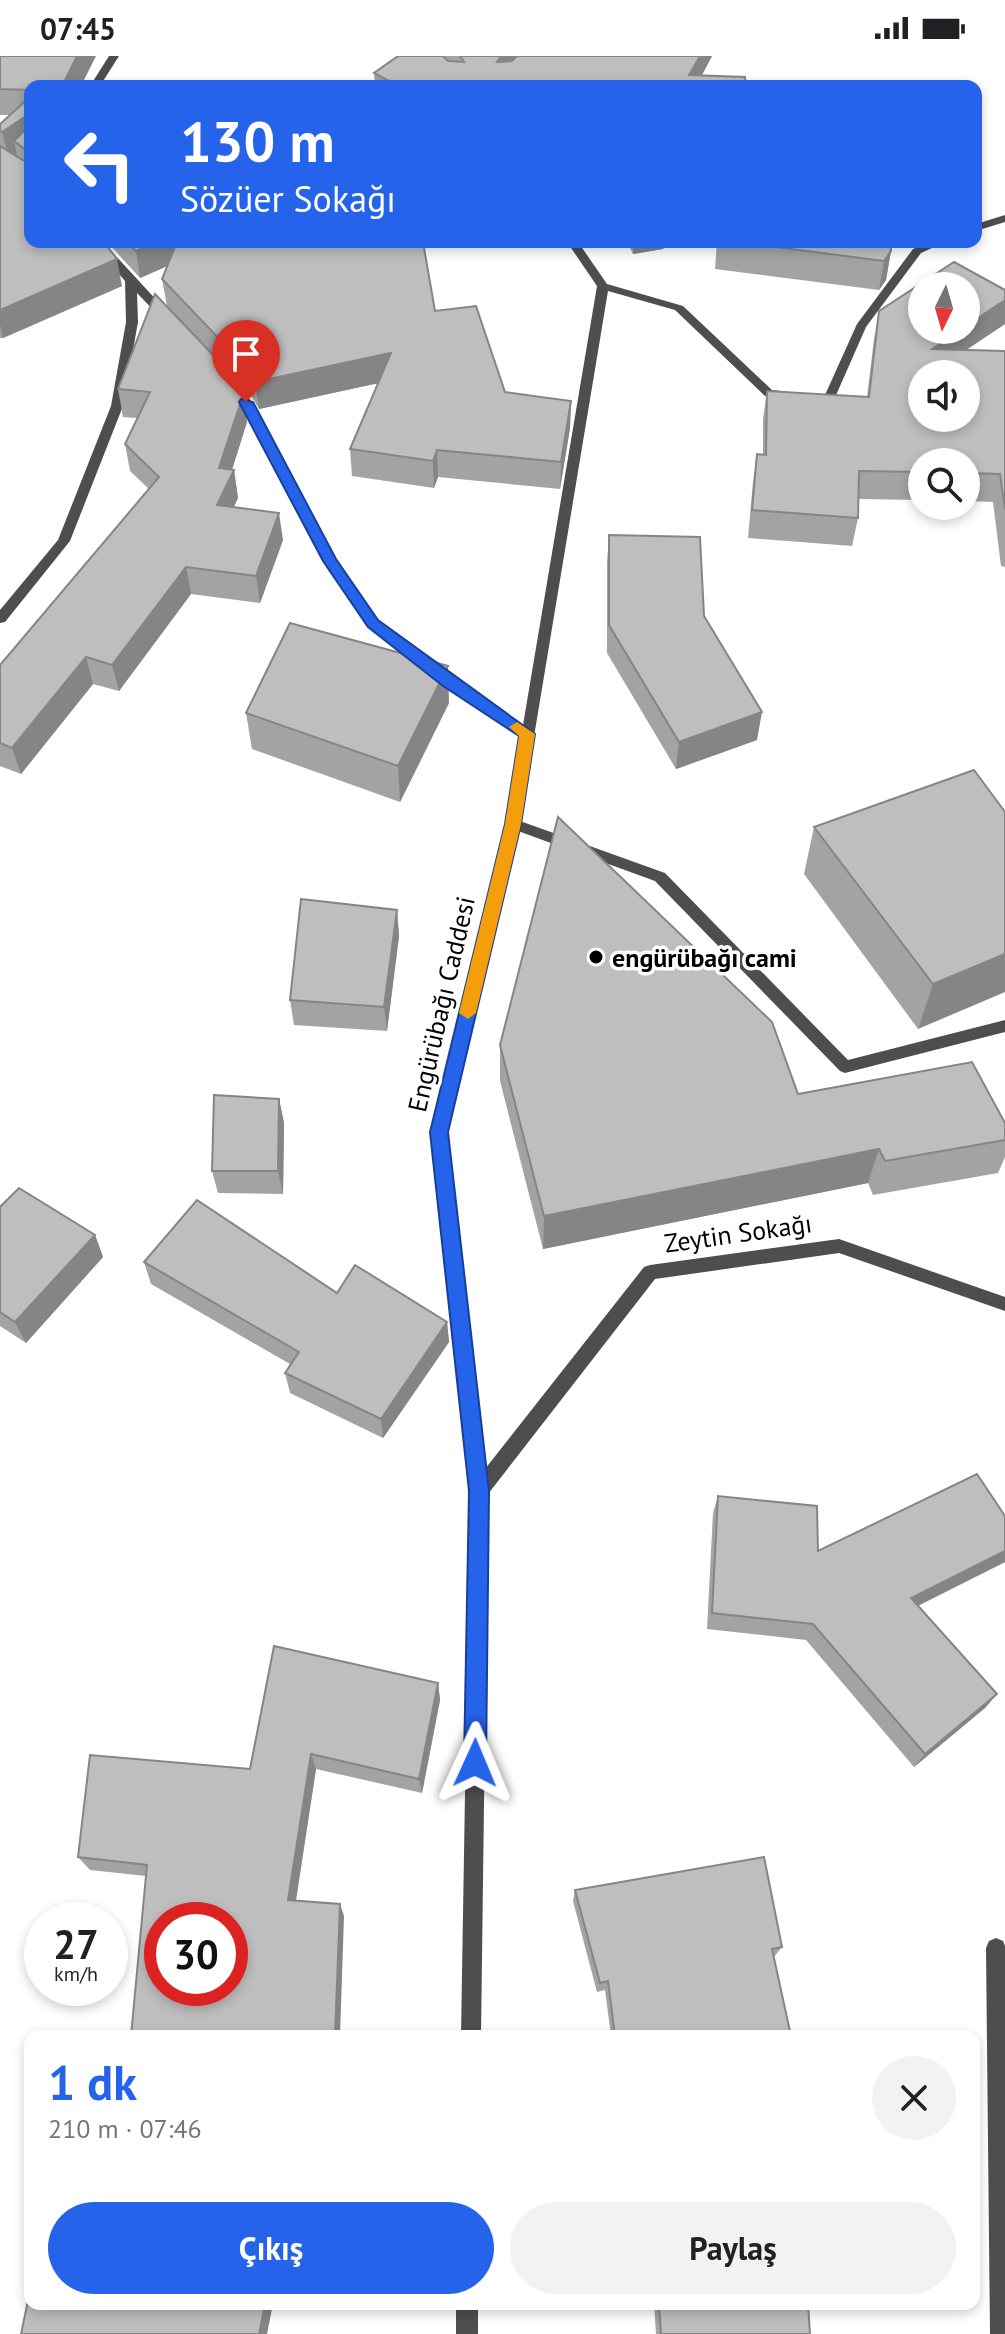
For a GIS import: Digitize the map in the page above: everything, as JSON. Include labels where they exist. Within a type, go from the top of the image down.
[{"type":"street","points":[[99,80],[114,56]]},
{"type":"street","points":[[982,226],[1005,218]]},
{"type":"street","points":[[102,248],[173,324]]},
{"type":"street","points":[[576,248],[603,286],[679,308],[769,393],[829,399],[861,326],[917,251],[925,248]]},
{"type":"street","points":[[0,619],[64,541],[117,406],[132,322],[131,280]]},
{"type":"street","name":"Engürübağı Caddesi","points":[[471,2030],[479,1491],[439,1132],[513,824],[603,286]]},
{"type":"street","points":[[225,380],[246,402],[330,561],[373,624],[449,682],[527,734]]},
{"type":"street","points":[[513,824],[660,877],[845,1067],[1005,1026]]},
{"type":"street","name":"Zeytin Sokağı","points":[[479,1491],[650,1272],[839,1246],[1005,1304]]},
{"type":"street","points":[[996,1948],[1001,2334]]},
{"type":"street","points":[[467,2310],[467,2334]]},
{"type":"building","points":[[0,56],[77,56],[65,80],[24,80],[24,90],[0,89]]},
{"type":"building","points":[[398,56],[443,56],[448,61],[464,62],[460,56],[501,56],[497,62],[512,61],[517,56],[700,56],[689,75],[745,77],[745,80],[387,80],[374,73]]},
{"type":"building","points":[[24,102],[24,117],[2,132],[0,124]]},
{"type":"building","points":[[24,131],[24,148],[14,141]]},
{"type":"building","points":[[0,146],[24,161],[24,248],[109,248],[117,259],[0,310]]},
{"type":"building","points":[[175,248],[424,248],[435,311],[476,306],[505,392],[571,401],[561,462],[437,450],[433,461],[350,449],[391,353],[255,382],[249,370],[162,279]]},
{"type":"building","points":[[783,248],[891,248],[884,261]]},
{"type":"building","points":[[954,262],[972,272],[939,272]]},
{"type":"building","points":[[980,276],[1005,290],[1005,300],[980,317]]},
{"type":"building","points":[[908,292],[908,344],[939,344],[932,349],[1005,351],[1005,509],[1000,474],[980,473],[980,448],[908,448],[908,472],[859,471],[858,518],[752,510],[757,454],[766,455],[767,391],[869,397],[879,311]]},
{"type":"building","points":[[155,294],[235,378],[243,395],[219,468],[234,470],[217,505],[279,513],[256,576],[186,567],[112,665],[86,657],[12,748],[0,743],[0,665],[159,477],[125,444],[150,392],[118,389]]},
{"type":"building","points":[[609,535],[700,537],[704,616],[762,712],[679,742],[609,625]]},
{"type":"building","points":[[290,623],[448,666],[398,766],[246,713]]},
{"type":"building","points":[[974,770],[1005,812],[1005,954],[933,984],[814,827]]},
{"type":"building","name":"engürübağı cami","points":[[558,817],[772,1022],[798,1094],[972,1062],[1005,1123],[1005,1140],[885,1161],[879,1149],[544,1216],[500,1045]]},
{"type":"building","points":[[301,899],[397,910],[384,1007],[290,1000]]},
{"type":"building","points":[[214,1095],[279,1099],[278,1171],[212,1171]]},
{"type":"building","points":[[19,1188],[95,1235],[15,1322],[0,1312],[0,1207]]},
{"type":"building","points":[[197,1200],[337,1293],[355,1265],[447,1322],[381,1419],[285,1373],[299,1352],[144,1262]]},
{"type":"building","points":[[977,1474],[1005,1516],[1005,1551],[911,1598],[997,1694],[925,1754],[813,1624],[712,1613],[718,1496],[817,1506],[818,1551]]},
{"type":"building","points":[[274,1646],[438,1683],[419,1779],[311,1754],[288,1900],[340,1904],[335,2030],[132,2030],[147,1865],[78,1857],[90,1755],[250,1769]]},
{"type":"building","points":[[764,1857],[782,1947],[772,1949],[790,2030],[614,2030],[608,1981],[600,1983],[575,1890]]},
{"type":"building","points":[[26,2310],[264,2310],[259,2334],[21,2334]]},
{"type":"building","points":[[659,2310],[808,2310],[810,2334],[661,2334]]},
{"type":"slow traffic","points":[[468,1013],[513,824],[527,734],[517,727]]},
{"type":"place","name":"engürübağı cami","points":[[596,957]]},
{"type":"route","points":[[246,402],[330,561],[373,624],[449,682],[527,734],[513,824],[439,1132],[479,1491],[475,1763]]}]
